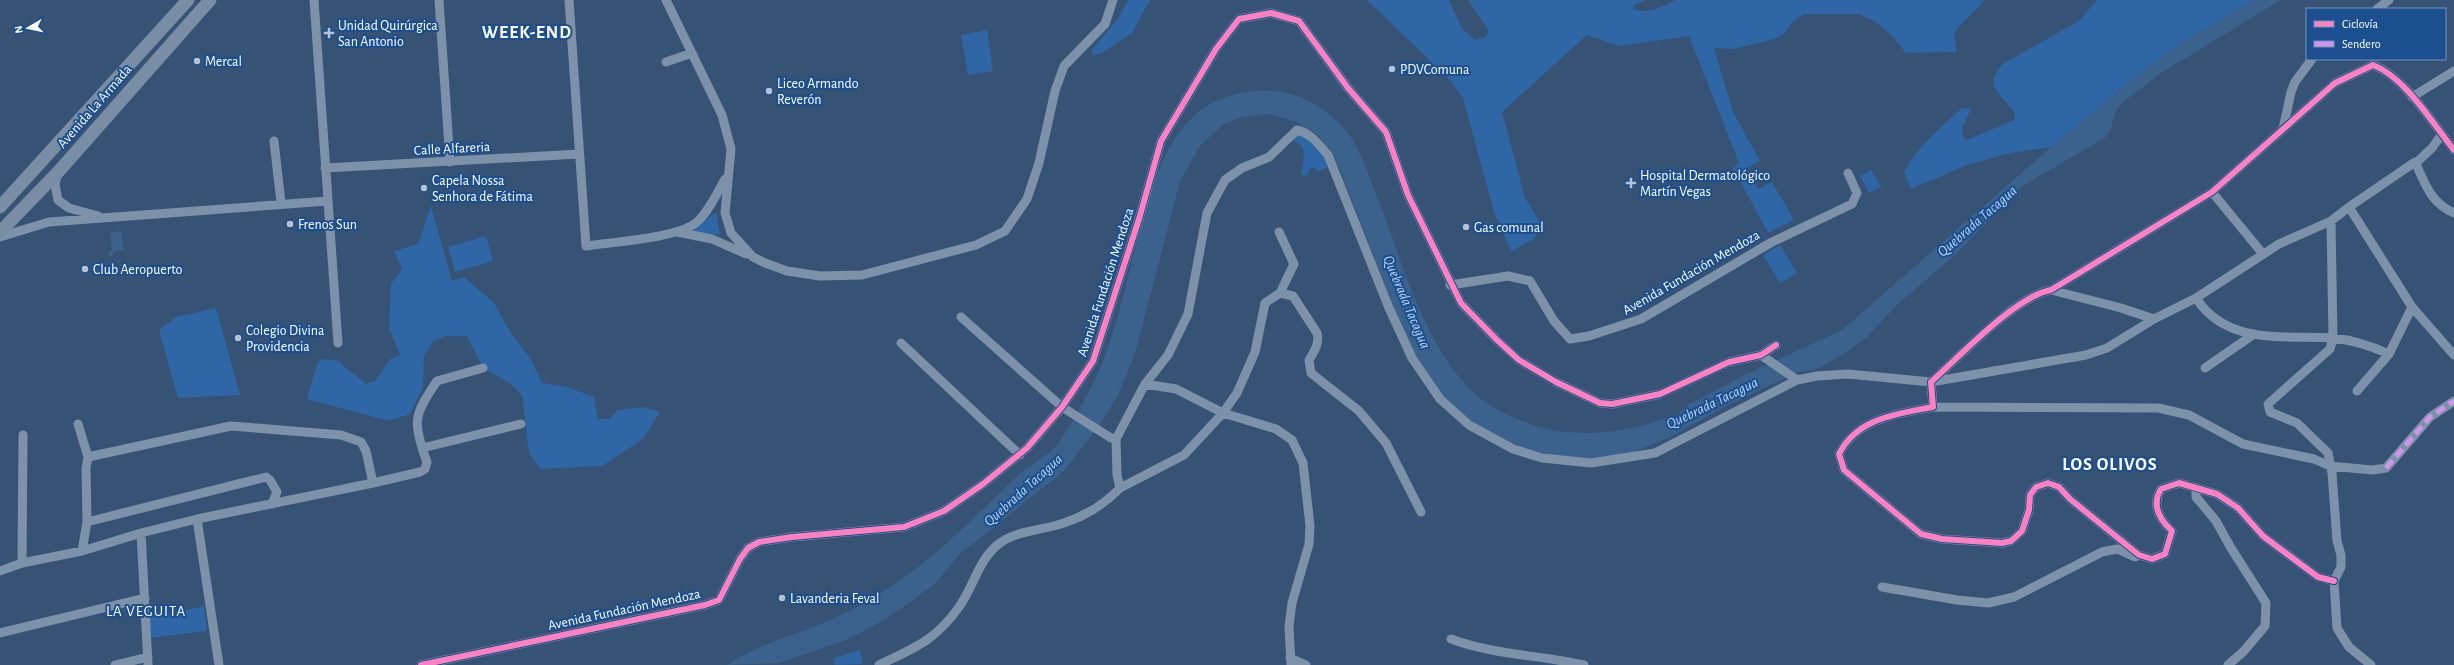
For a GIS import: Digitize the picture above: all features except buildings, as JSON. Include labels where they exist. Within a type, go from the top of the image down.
[{"type":"main road","name":"Avenida La Armada","points":[[0,207],[188,0]]},
{"type":"main road","name":"Avenida La Armada","points":[[0,232],[25,204],[59,171],[210,0]]},
{"type":"main road","points":[[13,192],[25,204]]},
{"type":"street","points":[[314,0],[338,343]]},
{"type":"street","points":[[439,0],[450,162]]},
{"type":"street","points":[[569,0],[586,246],[677,232],[696,223],[713,200],[727,176]]},
{"type":"street","points":[[666,0],[722,115],[731,149],[727,176],[725,213],[731,233],[753,257]]},
{"type":"street","points":[[677,232],[712,239],[787,271],[820,276],[862,275],[976,245],[1005,231],[1027,199],[1039,164],[1054,91],[1064,66],[1105,24],[1113,0]]},
{"type":"street","points":[[2378,8],[2389,0]]},
{"type":"street","name":"Avenida Fundación Mendoza","points":[[422,665],[705,605],[719,600],[740,559],[748,548],[759,542],[792,536],[904,527],[944,511],[1020,455],[1062,407],[1093,361],[1139,219],[1161,141],[1195,82],[1239,19],[1271,13],[1299,21],[1348,88],[1386,132],[1408,195],[1450,285],[1508,276],[1530,281],[1554,321],[1570,339],[1630,324],[1772,242],[1852,204],[1857,193],[1848,173]]},
{"type":"street","points":[[666,62],[692,53]]},
{"type":"street","points":[[2283,129],[2290,92],[2311,60]]},
{"type":"street","points":[[1931,382],[2017,307],[2040,292],[2051,290],[2212,192],[2335,82],[2373,66],[2384,70],[2412,97],[2453,148]]},
{"type":"street","points":[[2412,97],[2454,71]]},
{"type":"street","points":[[1120,488],[1113,439],[1145,384],[1168,356],[1188,314],[1207,213],[1225,180],[1242,168],[1269,157],[1297,130],[1312,138],[1328,155],[1389,308],[1412,358],[1440,399],[1469,426],[1513,449],[1542,458],[1592,463],[1655,453],[1794,378],[1848,374],[1931,382],[2086,355],[2107,348],[2154,319],[2196,298],[2263,254],[2331,221],[2349,207],[2416,163],[2432,148],[2442,134]]},
{"type":"street","points":[[274,141],[281,203]]},
{"type":"street","name":"Calle Alfareria","points":[[325,168],[579,154]]},
{"type":"street","points":[[2416,163],[2429,191],[2440,207],[2454,213]]},
{"type":"street","points":[[59,171],[56,192],[58,200],[63,206],[106,218]]},
{"type":"street","points":[[2212,192],[2263,254]]},
{"type":"street","points":[[0,236],[48,222],[281,203],[328,201]]},
{"type":"street","points":[[2349,207],[2412,307],[2454,355]]},
{"type":"street","points":[[2331,221],[2333,338],[2330,349],[2268,404],[2270,412],[2297,423],[2328,453],[2337,541],[2341,555],[2341,567],[2334,581],[2337,628],[2349,647],[2371,665]]},
{"type":"street","points":[[879,665],[914,650],[934,636],[959,606],[988,553],[1001,542],[1026,533],[1062,524],[1094,510],[1120,488],[1184,455],[1223,412],[1237,393],[1255,352],[1265,302],[1280,293],[1294,264],[1279,232]]},
{"type":"street","points":[[1450,285],[1460,303],[1496,340],[1519,360],[1556,382],[1600,403],[1612,404],[1660,394],[1728,362],[1761,355],[1776,345]]},
{"type":"street","points":[[2051,290],[2121,308],[2154,319]]},
{"type":"street","points":[[1280,293],[1293,296],[1319,337],[1316,350],[1309,360],[1311,373],[1359,411],[1386,443],[1421,512]]},
{"type":"street","points":[[2196,298],[2203,310],[2217,322],[2254,334],[2289,339],[2333,338],[2363,343],[2389,354]]},
{"type":"street","points":[[2357,391],[2389,354],[2412,307]]},
{"type":"street","points":[[961,318],[1062,407],[1113,439]]},
{"type":"street","points":[[2205,368],[2254,334]]},
{"type":"street","points":[[902,343],[1020,455]]},
{"type":"street","points":[[1761,355],[1794,378]]},
{"type":"street","points":[[0,571],[22,563],[82,551],[141,533],[197,519],[420,472],[424,469],[427,462],[422,448],[417,418],[437,381],[483,368]]},
{"type":"street","points":[[1931,382],[1933,407]]},
{"type":"street","points":[[1145,384],[1176,390],[1223,412],[1276,429],[1292,440],[1303,463],[1310,526],[1309,544],[1292,603],[1289,626],[1291,661],[1306,665]]},
{"type":"street","points":[[2334,581],[2318,577],[2263,536],[2238,508],[2217,494],[2196,490],[2179,483],[2161,489],[2156,502],[2160,521],[2172,531],[2165,554],[2152,559],[2139,555],[2070,499],[2059,487],[2048,483],[2036,487],[2030,495],[2025,524],[2022,531],[2011,541],[2002,544],[1977,540],[1942,539],[1921,534],[1844,470],[1839,454],[1846,441],[1880,418],[1933,407],[2158,408],[2189,415],[2243,444],[2314,459],[2330,466],[2372,470],[2386,468],[2430,418],[2454,402]]},
{"type":"street","points":[[78,424],[88,458],[86,468],[86,522],[82,551]]},
{"type":"street","points":[[422,448],[521,424]]},
{"type":"street","points":[[88,458],[231,426],[341,435],[361,442],[366,451],[372,483]]},
{"type":"street","points":[[22,563],[23,435]]},
{"type":"street","points":[[86,522],[266,477],[270,480],[277,492],[272,504]]},
{"type":"street","points":[[2196,490],[2196,497],[2216,520],[2231,548],[2266,602],[2265,626],[2243,652],[2228,665]]},
{"type":"street","points":[[197,519],[219,665]]},
{"type":"street","points":[[115,665],[148,661],[141,533]]},
{"type":"street","points":[[1882,587],[1957,600],[1988,603],[2014,597],[2102,552],[2116,549],[2135,557],[2139,555]]},
{"type":"street","points":[[0,633],[145,598]]},
{"type":"street","points":[[1451,639],[1479,649],[1584,665]]},
{"type":"shaded area","points":[[1128,0],[1150,0],[1132,33],[1100,54],[1092,55],[1092,50],[1119,17]]},
{"type":"shaded area","points":[[1367,0],[1449,0],[1462,29],[1475,40],[1486,37],[1489,31],[1468,0],[1647,0],[1634,5],[1633,9],[1638,11],[1649,11],[1660,8],[1675,0],[1984,0],[1956,30],[1956,52],[1906,53],[1892,36],[1876,22],[1859,14],[1804,14],[1792,22],[1785,33],[1774,39],[1734,49],[1714,48],[1733,112],[1760,161],[1747,168],[1758,189],[1772,182],[1794,220],[1768,233],[1733,168],[1739,163],[1689,36],[1619,46],[1587,35],[1502,112],[1525,198],[1543,227],[1532,240],[1511,251],[1494,212],[1463,98],[1449,79]]},
{"type":"shaded area","points":[[2097,0],[2254,0],[2178,45],[2134,78],[2051,147],[2010,153],[1967,165],[1911,189],[1904,172],[1909,163],[1930,138],[1962,108],[1971,109],[1962,128],[1963,138],[1967,140],[2014,120],[2015,113],[1999,95],[1996,89],[1994,77],[1997,71],[2004,63],[2079,21]]},
{"type":"shaded area","points":[[987,30],[993,71],[968,75],[961,35]]},
{"type":"shaded area","points":[[1300,135],[1323,153],[1328,167],[1319,171],[1311,167],[1308,174],[1304,176],[1300,173],[1304,153],[1302,146],[1294,141],[1294,136]]},
{"type":"shaded area","points":[[1871,170],[1881,187],[1869,193],[1860,176]]},
{"type":"shaded area","points":[[431,206],[452,281],[464,277],[494,303],[507,327],[532,361],[542,383],[567,387],[594,397],[598,419],[609,419],[618,410],[644,407],[660,412],[643,439],[602,466],[540,469],[529,453],[522,395],[508,382],[483,368],[467,336],[445,336],[433,342],[424,356],[423,387],[410,414],[389,421],[307,399],[318,361],[325,359],[339,361],[359,377],[365,384],[375,381],[390,359],[400,355],[389,328],[391,284],[402,269],[394,251],[418,244]]},
{"type":"shaded area","points":[[716,212],[720,235],[692,231]]},
{"type":"shaded area","points":[[486,236],[493,261],[455,272],[448,247]]},
{"type":"shaded area","points":[[1780,245],[1797,273],[1780,283],[1763,255]]},
{"type":"shaded area","points":[[216,308],[240,395],[178,398],[159,330],[176,317]]},
{"type":"shaded area","points":[[204,606],[207,631],[148,638],[146,616],[156,617]]},
{"type":"shaded area","points":[[860,650],[863,664],[835,665],[834,658]]},
{"type":"water","name":"Quebrada Tacagua","points":[[2254,0],[2281,0],[2161,73],[2122,103],[2114,115],[2111,129],[2105,138],[2021,187],[1958,252],[1897,305],[1867,337],[1844,354],[1815,370],[1798,372],[1732,403],[1670,437],[1627,455],[1605,459],[1564,458],[1524,449],[1482,430],[1449,403],[1422,370],[1399,321],[1339,167],[1331,151],[1317,134],[1294,121],[1269,114],[1242,117],[1224,124],[1200,146],[1180,181],[1135,354],[1118,395],[1099,426],[1064,471],[960,554],[935,584],[886,619],[846,640],[779,663],[727,665],[753,650],[839,616],[865,603],[889,588],[912,572],[974,518],[1019,474],[1050,452],[1059,443],[1076,416],[1106,353],[1118,316],[1149,200],[1159,171],[1172,144],[1188,121],[1210,104],[1238,94],[1274,91],[1285,92],[1315,104],[1333,117],[1348,133],[1361,156],[1416,301],[1441,351],[1456,373],[1473,392],[1488,404],[1517,419],[1557,431],[1598,433],[1638,426],[1679,414],[1686,406],[1745,375],[1842,330],[2051,147],[2134,78],[2178,45]]},
{"type":"water","points":[[121,231],[124,250],[114,251],[113,256],[110,256],[108,252],[112,250],[110,233]]},
{"type":"marked path","points":[[2386,468],[2430,417],[2454,401]]},
{"type":"cycle path","points":[[421,665],[705,605],[719,600],[740,559],[748,548],[759,542],[792,537],[904,527],[944,511],[983,484],[1027,448],[1062,407],[1093,361],[1139,219],[1161,141],[1216,49],[1239,19],[1271,13],[1299,21],[1348,88],[1386,132],[1408,195],[1461,303],[1519,360],[1556,382],[1600,403],[1612,404],[1660,394],[1729,362],[1761,355],[1776,345]]},
{"type":"cycle path","points":[[2334,581],[2318,577],[2263,536],[2238,508],[2217,494],[2179,483],[2161,489],[2158,495],[2158,512],[2163,522],[2172,531],[2165,554],[2152,559],[2139,555],[2070,499],[2059,487],[2048,483],[2036,487],[2030,495],[2029,510],[2022,531],[2011,541],[2002,543],[1942,539],[1921,534],[1844,470],[1839,454],[1856,432],[1867,425],[1892,415],[1933,407],[1931,382],[1972,343],[2005,315],[2021,303],[2051,290],[2212,192],[2335,83],[2373,65],[2385,71],[2407,90],[2418,102],[2454,150]]},
{"type":"place","name":"Unidad Quirúrgica San Antonio","points":[[329,33]]},
{"type":"place","name":"Mercal","points":[[197,61]]},
{"type":"place","name":"PDVComuna","points":[[1392,69]]},
{"type":"place","name":"Liceo Armando Reverón","points":[[769,91]]},
{"type":"place","name":"Hospital Dermatológico Martín Vegas","points":[[1631,183]]},
{"type":"place","name":"Capela Nossa Senhora de Fátima","points":[[424,188]]},
{"type":"place","name":"Frenos Sun","points":[[290,224]]},
{"type":"place","name":"Gas comunal","points":[[1466,227]]},
{"type":"place","name":"Club Aeropuerto","points":[[85,269]]},
{"type":"place","name":"Colegio Divina Providencia","points":[[238,338]]},
{"type":"place","name":"Lavanderia Feval","points":[[782,598]]},
{"type":"district","name":"WEEK-END","points":[[527,32]]},
{"type":"district","name":"LOS OLIVOS","points":[[2110,464]]},
{"type":"district","name":"LA VEGUITA","points":[[146,611]]}]
